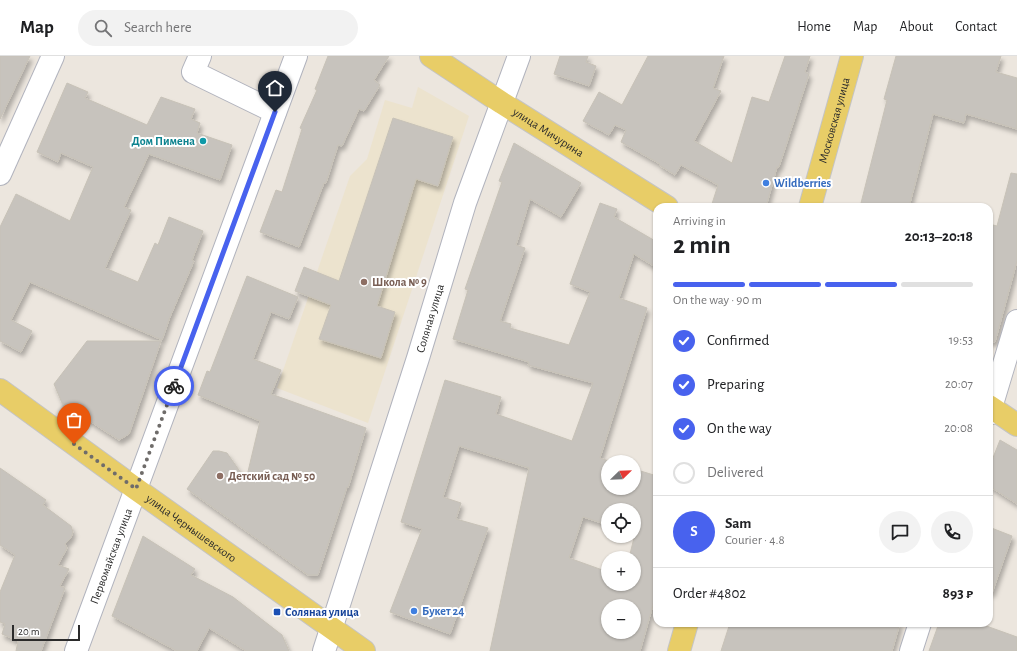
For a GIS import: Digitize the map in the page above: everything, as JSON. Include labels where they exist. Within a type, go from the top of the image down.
[{"type":"main road","name":"улица Мичурина","points":[[432,56],[502,103],[661,203]]},
{"type":"main road","name":"Московская улица","points":[[811,203],[852,56]]},
{"type":"main road","name":"улица Чернышевского","points":[[0,390],[136,489],[364,651]]},
{"type":"main road","points":[[993,411],[1017,425]]},
{"type":"main road","points":[[679,651],[686,627]]},
{"type":"street","points":[[0,174],[53,56]]},
{"type":"street","points":[[200,56],[193,72],[275,112]]},
{"type":"street","name":"Первомайская улица","points":[[76,651],[296,56]]},
{"type":"street","name":"Соляная улица","points":[[324,651],[416,365],[465,203],[519,56]]},
{"type":"street","points":[[993,399],[1017,321]]},
{"type":"street","points":[[911,651],[919,627]]},
{"type":"shaded area","name":"Школа № 9","points":[[418,87],[469,116],[368,423],[277,388],[350,176],[367,159],[385,100],[412,108]]},
{"type":"building","points":[[0,56],[30,56],[0,119]]},
{"type":"building","points":[[328,56],[389,56],[374,80],[380,85],[364,111],[359,109],[342,146],[338,145],[326,183],[324,183],[299,247],[260,232],[276,190],[282,192],[302,129],[300,128],[317,90],[315,89]]},
{"type":"building","points":[[560,56],[588,56],[586,62],[596,66],[589,86],[554,74]]},
{"type":"building","points":[[648,56],[724,56],[713,88],[721,91],[694,141],[732,163],[752,97],[769,102],[785,56],[810,56],[805,72],[809,74],[779,167],[777,167],[767,203],[712,203],[718,185],[681,165],[675,175],[659,165],[660,164],[621,142],[626,130],[615,125],[609,135],[583,121],[599,92],[622,105]]},
{"type":"building","points":[[896,56],[1001,56],[996,72],[1017,78],[1017,129],[966,114],[964,123],[933,114],[910,203],[861,203],[887,100],[884,99]]},
{"type":"building","points":[[67,83],[88,92],[85,98],[147,125],[161,97],[195,109],[191,119],[200,123],[197,133],[232,145],[220,180],[149,154],[124,207],[131,210],[105,268],[138,282],[155,243],[158,245],[169,217],[203,231],[192,260],[194,261],[170,317],[162,340],[30,282],[11,320],[32,331],[21,352],[0,341],[0,227],[16,194],[70,221],[93,167],[61,153],[58,162],[37,152]]},
{"type":"building","points":[[393,118],[453,137],[438,186],[416,179],[377,306],[395,312],[381,358],[319,339],[331,305],[295,291],[304,267],[339,281]]},
{"type":"building","points":[[514,143],[581,183],[561,217],[530,199],[516,245],[525,248],[500,321],[511,324],[510,328],[569,345],[590,292],[570,284],[600,203],[617,209],[614,217],[653,240],[653,266],[634,254],[619,298],[647,308],[600,458],[601,495],[641,495],[641,471],[653,475],[653,605],[640,651],[490,651],[529,468],[459,446],[443,497],[461,503],[456,519],[488,528],[450,634],[390,612],[422,529],[401,522],[445,380],[501,397],[496,414],[572,441],[593,383],[528,365],[529,362],[453,339],[468,290],[465,289],[502,182],[499,181]],"holes":[[[601,503],[641,503],[641,543],[633,543],[631,551],[641,551],[641,591],[601,591],[601,569],[569,558],[583,517],[601,523]]]},
{"type":"building","points":[[1011,173],[1017,174],[1017,261],[995,342],[993,342],[993,225],[997,226]]},
{"type":"building","points":[[247,276],[298,297],[289,319],[271,312],[253,359],[281,370],[271,394],[366,428],[348,488],[347,487],[318,575],[308,575],[187,489],[213,451],[227,453],[246,480],[260,421],[198,395],[207,371],[210,372]]},
{"type":"building","points":[[87,341],[161,341],[129,434],[119,440],[62,403],[54,384]]},
{"type":"building","points":[[1000,440],[1017,450],[1017,504],[993,489],[993,458]]},
{"type":"building","points":[[0,468],[46,500],[43,505],[71,526],[73,532],[71,538],[65,544],[67,548],[58,565],[69,569],[60,586],[65,588],[41,651],[16,651],[18,641],[2,634],[5,624],[0,622],[0,592],[15,555],[0,545]]},
{"type":"building","points":[[993,529],[1012,536],[993,590]]},
{"type":"building","points":[[143,536],[195,569],[191,575],[233,597],[282,635],[289,651],[246,651],[209,628],[197,651],[177,651],[112,616]]},
{"type":"building","points":[[729,627],[899,627],[892,651],[721,651]]},
{"type":"building","points":[[938,627],[989,627],[1017,637],[1017,651],[929,651]]},
{"type":"way so far","points":[[74,444],[136,489],[174,386]]},
{"type":"place","name":"Дом Пимена","points":[[203,141]]},
{"type":"place","name":"Wildberries","points":[[766,183]]},
{"type":"place","name":"Школа № 9","points":[[364,282]]},
{"type":"place","name":"Детский сад № 50","points":[[220,476]]},
{"type":"place","name":"Букет 24","points":[[414,611]]},
{"type":"place","name":"Соляная улица","points":[[277,612]]},
{"type":"route","points":[[174,386],[275,112]]}]
